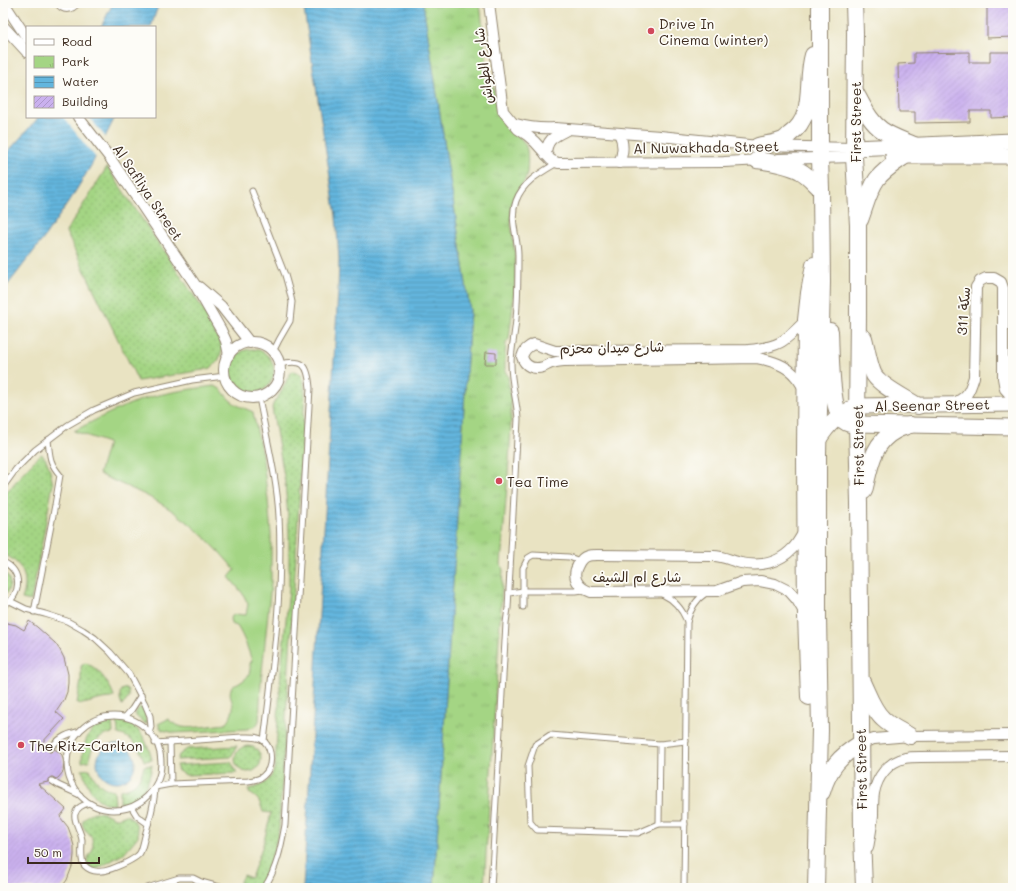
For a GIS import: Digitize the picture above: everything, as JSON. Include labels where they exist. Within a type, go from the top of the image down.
[{"type":"main road","points":[[816,888],[820,730],[818,617],[818,441],[822,282],[820,3]]},
{"type":"main road","name":"First Street","points":[[854,3],[854,152],[858,225],[857,424],[864,888]]},
{"type":"main road","points":[[758,153],[783,140],[803,122],[808,106],[809,79],[812,59],[815,46],[820,38]]},
{"type":"main road","points":[[854,91],[869,117],[875,124],[882,131],[887,133],[910,151],[887,168],[877,179],[872,187],[858,225]]},
{"type":"main road","points":[[758,153],[776,163],[792,167],[801,172],[821,189]]},
{"type":"main road","points":[[820,730],[813,718],[809,699],[806,616],[805,390],[806,320],[809,293],[821,230]]},
{"type":"main road","points":[[822,282],[829,307],[833,393],[835,405],[839,416],[842,419],[849,424],[857,424]]},
{"type":"main road","points":[[858,314],[874,375],[886,387],[918,406]]},
{"type":"main road","points":[[859,503],[863,494],[874,453],[879,445],[894,431],[910,425]]},
{"type":"main road","points":[[860,679],[881,718],[910,736]]},
{"type":"main road","points":[[819,803],[828,775],[834,766],[848,751],[861,743]]},
{"type":"street","points":[[4,3],[26,36]]},
{"type":"street","name":"شارع الطواش","points":[[489,3],[503,111],[518,129],[535,142],[551,160],[558,163]]},
{"type":"street","points":[[3,26],[26,51]]},
{"type":"street","name":"Al Safliya Street","points":[[79,118],[110,158],[194,283],[221,330],[226,341],[229,355]]},
{"type":"street","points":[[512,122],[530,128],[555,128],[568,130]]},
{"type":"street","points":[[546,155],[549,141],[556,134],[568,130]]},
{"type":"street","name":"Al Nuwakhada Street","points":[[568,130],[660,136],[758,153],[820,152]]},
{"type":"street","points":[[619,133],[623,144],[622,155],[619,162]]},
{"type":"street","points":[[910,151],[1013,141]]},
{"type":"street","points":[[820,152],[910,151],[1013,156]]},
{"type":"street","name":"Al Nuwakhada Street","points":[[558,163],[724,162],[758,153],[820,152]]},
{"type":"street","name":"سكة 311","points":[[952,404],[964,398],[971,389],[974,377],[976,287],[980,281],[986,278],[994,278],[1000,282],[1003,288],[1002,378],[1005,389],[1013,398]]},
{"type":"street","name":"Al Safliya Street","points":[[194,283],[221,306],[250,342]]},
{"type":"street","name":"شارع ميدان محزم","points":[[805,390],[796,377],[780,364],[757,358],[564,361],[551,363],[537,368],[528,366],[522,357],[526,349],[534,344],[554,351],[748,350],[781,343],[806,320]]},
{"type":"street","points":[[250,342],[263,345],[273,352],[277,358],[280,371],[276,385],[271,390],[259,397],[246,397],[230,388],[225,376],[224,367],[233,350],[238,346],[250,342]]},
{"type":"street","name":"Al Seenar Street","points":[[818,441],[827,427],[839,416],[857,406],[1013,404]]},
{"type":"street","name":"Al Seenar Street","points":[[857,424],[1013,427]]},
{"type":"street","name":"شارع ام الشيف","points":[[805,528],[794,547],[785,555],[770,563],[742,563],[717,556],[597,555],[587,556],[580,561],[576,568],[575,575],[576,580],[584,590],[591,592],[717,591],[742,582],[768,582],[789,591],[797,600],[806,616]]},
{"type":"street","points":[[742,563],[742,582]]},
{"type":"street","points":[[861,743],[874,739],[910,736],[1013,735]]},
{"type":"street","points":[[863,866],[868,847],[873,815],[874,793],[877,782],[888,766],[905,758],[1013,756]]},
{"type":"lane","points":[[57,3],[58,6],[63,9],[69,10],[75,8],[78,3]]},
{"type":"lane","points":[[491,888],[518,419],[511,366],[518,296],[518,250],[513,224],[513,212],[520,191],[528,182],[538,174],[558,163]]},
{"type":"lane","points":[[252,191],[285,276],[292,302],[290,320],[273,352]]},
{"type":"lane","points":[[264,888],[268,883],[281,848],[285,825],[310,388],[309,375],[306,366],[300,362],[279,364]]},
{"type":"lane","points":[[3,487],[16,470],[35,450],[68,425],[94,410],[134,392],[192,380],[225,376]]},
{"type":"lane","points":[[259,397],[275,480],[279,516],[280,565],[278,616],[264,741]]},
{"type":"lane","points":[[34,612],[60,475],[53,468],[48,440]]},
{"type":"lane","points":[[523,606],[523,568],[528,558],[533,555],[569,557],[580,561]]},
{"type":"lane","points":[[3,562],[11,567],[15,572],[18,583],[18,589],[15,595],[10,601],[3,605]]},
{"type":"lane","points":[[509,593],[523,591],[584,590]]},
{"type":"lane","points":[[651,591],[667,596],[674,601],[680,607],[687,622]]},
{"type":"lane","points":[[684,888],[687,622],[696,601],[708,591]]},
{"type":"lane","points":[[10,601],[34,612],[67,621],[95,638],[110,652],[129,674],[141,695],[150,716],[151,727],[149,733]]},
{"type":"lane","points":[[126,716],[141,695]]},
{"type":"lane","points":[[114,714],[126,716],[139,723],[149,733],[155,743],[160,762],[158,780],[155,787],[145,800],[132,808],[111,811],[89,803],[75,788],[70,779],[68,752],[77,732],[87,723],[100,717],[114,714]]},
{"type":"lane","points":[[50,748],[68,734],[77,732]]},
{"type":"lane","points":[[685,824],[659,824],[638,833],[537,830],[530,822],[528,766],[535,744],[550,735],[660,744],[686,741]]},
{"type":"lane","points":[[155,743],[256,737],[264,741],[271,757],[269,769],[264,776],[258,780],[171,784],[155,787]]},
{"type":"lane","points":[[170,742],[171,784]]},
{"type":"lane","points":[[659,824],[660,744]]},
{"type":"lane","points":[[52,781],[81,796]]},
{"type":"lane","points":[[89,803],[78,808],[75,813],[75,819],[81,833],[83,850],[82,863],[85,867],[92,871],[106,871],[124,864],[140,854],[154,801],[155,787]]},
{"type":"lane","points":[[132,808],[137,816],[148,824]]},
{"type":"lane","points":[[147,888],[179,878],[193,878],[201,882],[223,888]]},
{"type":"lane","points":[[201,882],[205,888]]},
{"type":"green space","points":[[423,3],[480,3],[489,84],[494,88],[500,117],[507,126],[519,136],[527,150],[528,165],[526,178],[514,197],[511,209],[511,224],[515,254],[515,280],[509,339],[506,343],[505,355],[505,371],[508,376],[511,400],[510,447],[501,564],[503,570],[484,888],[434,888],[470,311]]},
{"type":"green space","points":[[107,167],[205,312],[222,347],[218,361],[211,368],[138,381],[66,232]]},
{"type":"green space","points":[[248,349],[256,349],[261,350],[268,355],[273,362],[273,380],[268,387],[261,392],[248,393],[240,390],[233,383],[230,375],[230,367],[233,359],[240,352]]},
{"type":"green space","points":[[293,371],[302,376],[305,392],[279,829],[276,844],[260,886],[248,888],[242,886],[240,881],[243,875],[251,878],[263,845],[271,813],[263,812],[259,801],[249,793],[249,789],[266,782],[271,776],[275,766],[281,670],[289,589],[289,530],[285,482],[272,408],[288,377]]},
{"type":"green space","points":[[214,386],[241,407],[253,412],[263,460],[271,534],[271,583],[261,682],[259,721],[256,726],[247,729],[175,733],[162,730],[158,724],[168,719],[174,724],[182,727],[197,727],[226,724],[229,719],[233,709],[230,692],[233,687],[248,676],[250,671],[250,663],[252,661],[242,634],[237,626],[231,624],[230,618],[236,614],[246,615],[248,604],[243,594],[229,577],[235,570],[195,528],[160,503],[99,474],[108,443],[74,431],[117,409],[144,399]]},
{"type":"green space","points":[[41,454],[46,459],[53,484],[31,601],[22,599],[25,584],[23,572],[15,561],[3,554],[3,497],[26,469]]},
{"type":"green space","points":[[3,571],[8,577],[10,584],[8,591],[3,597]]},
{"type":"green space","points":[[85,663],[94,668],[102,676],[114,696],[111,698],[82,704],[77,703],[81,681],[81,666]]},
{"type":"green space","points":[[126,688],[128,690],[128,696],[126,702],[122,705],[120,692]]},
{"type":"green space","points":[[141,707],[144,710],[147,724],[136,716],[138,709]]},
{"type":"green space","points":[[112,719],[113,733],[107,734],[99,739],[91,751],[89,761],[82,762],[82,754],[89,734],[98,725]]},
{"type":"green space","points":[[117,719],[125,721],[136,728],[145,739],[152,760],[144,761],[135,743],[123,735],[118,734]]},
{"type":"green space","points":[[237,746],[231,757],[177,760],[179,755],[187,749]]},
{"type":"green space","points":[[248,746],[257,750],[261,759],[257,768],[248,772],[239,768],[235,759],[239,750]]},
{"type":"green space","points":[[231,762],[237,773],[186,775],[178,771],[176,765]]},
{"type":"green space","points":[[152,765],[149,779],[139,796],[120,805],[120,790],[130,787],[139,779],[144,766]]},
{"type":"green space","points":[[90,769],[94,777],[102,786],[114,790],[115,805],[102,802],[93,794],[82,770]]},
{"type":"green space","points":[[95,812],[104,813],[115,818],[127,815],[133,819],[136,824],[138,836],[123,854],[97,869],[93,869],[87,862],[93,849],[92,839],[83,825],[83,820]]},
{"type":"water","points":[[113,3],[159,3],[151,26],[102,26]]},
{"type":"water","points":[[303,3],[423,3],[470,311],[434,888],[303,888],[339,259],[336,216]]},
{"type":"water","points":[[38,118],[115,118],[92,164],[72,197],[44,238],[3,291],[3,157]]},
{"type":"water","points":[[116,744],[126,747],[132,753],[135,763],[132,773],[126,779],[116,782],[106,779],[100,773],[97,763],[100,753],[106,747]]},
{"type":"pier","points":[[64,118],[90,118],[107,139],[97,159]]},
{"type":"building","points":[[987,3],[1013,3],[1013,37],[987,38]]},
{"type":"building","points":[[969,52],[969,62],[990,62],[990,52],[1013,52],[1013,117],[991,118],[991,111],[970,111],[970,122],[915,123],[915,112],[899,112],[898,64],[914,63],[914,53]]},
{"type":"building","points":[[486,352],[496,353],[496,364],[485,364]]},
{"type":"building","name":"The Ritz-Carlton","points":[[29,621],[55,643],[64,658],[68,674],[67,692],[64,700],[56,712],[64,719],[39,746],[46,748],[49,752],[54,749],[58,751],[62,755],[64,763],[63,772],[58,778],[56,779],[51,777],[48,779],[48,782],[38,784],[66,809],[60,817],[68,827],[71,835],[74,846],[74,855],[73,864],[67,880],[61,888],[3,888],[3,622],[16,625],[24,630]]},
{"type":"place","name":"Drive In Cinema (winter)","points":[[651,31]]},
{"type":"place","name":"Tea Time","points":[[499,481]]},
{"type":"place","name":"The Ritz-Carlton","points":[[21,745]]}]
